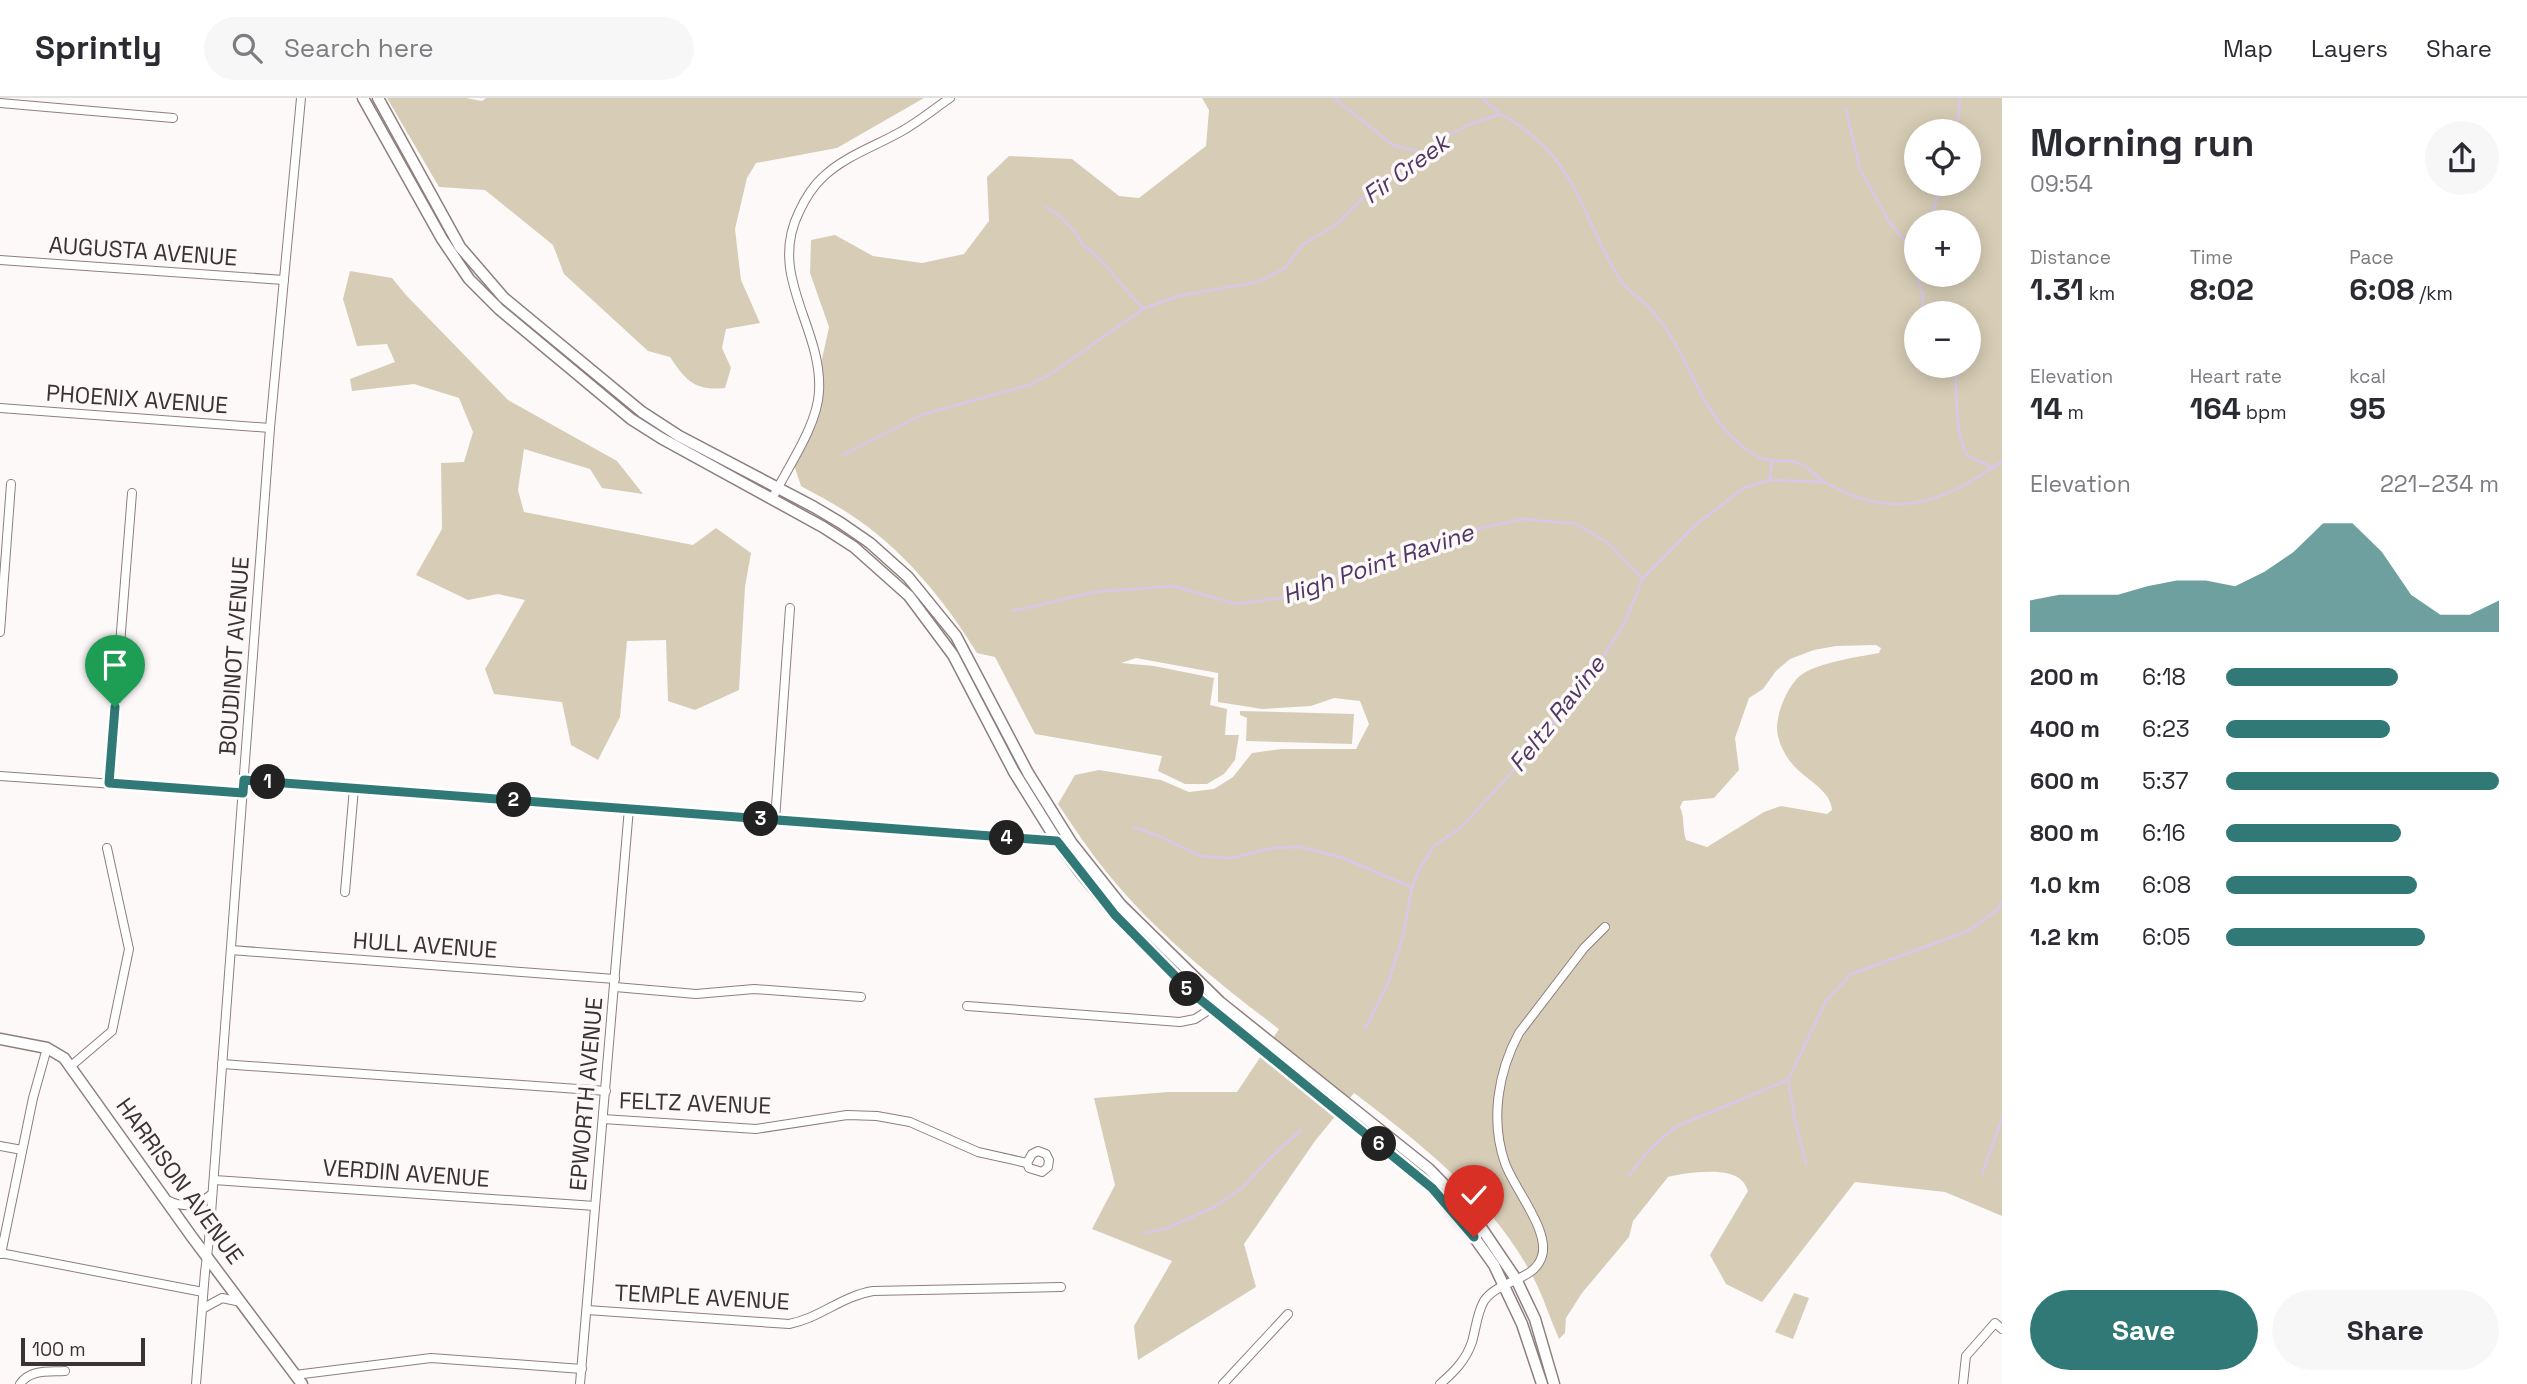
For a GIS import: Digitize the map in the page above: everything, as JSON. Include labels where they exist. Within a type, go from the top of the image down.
[{"type":"main road","points":[[363,98],[442,239],[469,279],[499,309],[631,419],[823,527],[854,547],[909,596],[953,656],[1014,772],[1057,841],[1115,915],[1191,992],[1216,1005],[1429,1169],[1483,1228],[1516,1279],[1535,1320],[1554,1384]]},
{"type":"main road","points":[[378,98],[460,247],[504,299],[642,412],[679,436],[814,507],[870,543],[908,577],[943,617],[969,659],[1028,773],[1071,842],[1121,905],[1216,1005],[1432,1188],[1474,1237],[1505,1285],[1522,1324],[1542,1384]]},
{"type":"main road","points":[[411,185],[422,179]]},
{"type":"main road","name":"HARRISON AVENUE","points":[[0,1039],[47,1048],[59,1054],[71,1066],[299,1380]]},
{"type":"street","name":"BOUDINOT AVENUE","points":[[196,1384],[214,1180],[270,428],[301,98]]},
{"type":"street","points":[[772,499],[801,443],[819,396],[820,368],[792,284],[788,254],[793,225],[806,198],[823,177],[847,159],[904,130],[950,98]]},
{"type":"street","points":[[0,103],[173,118]]},
{"type":"street","name":"AUGUSTA AVENUE","points":[[0,260],[284,280]]},
{"type":"street","name":"PHOENIX AVENUE","points":[[0,408],[270,428]]},
{"type":"street","points":[[0,632],[11,484]]},
{"type":"street","points":[[109,783],[132,493]]},
{"type":"street","points":[[775,820],[790,608]]},
{"type":"street","points":[[0,776],[243,793]]},
{"type":"street","points":[[244,780],[1071,842]]},
{"type":"street","points":[[345,892],[354,788]]},
{"type":"street","name":"EPWORTH AVENUE","points":[[580,1384],[629,808]]},
{"type":"street","points":[[71,1066],[111,1031],[129,948],[107,848]]},
{"type":"street","points":[[1440,1384],[1464,1359],[1471,1345],[1482,1304],[1488,1296],[1539,1264],[1543,1254],[1543,1242],[1536,1223],[1505,1165],[1497,1136],[1498,1100],[1505,1065],[1519,1033],[1584,948],[1605,927]]},
{"type":"street","name":"HULL AVENUE","points":[[231,950],[615,983],[696,994],[754,989],[862,997]]},
{"type":"street","points":[[967,1006],[1180,1022],[1195,1020],[1216,1005]]},
{"type":"street","points":[[47,1048],[1,1253],[204,1292]]},
{"type":"street","name":"FELTZ AVENUE","points":[[222,1064],[606,1091]]},
{"type":"street","name":"FELTZ AVENUE","points":[[603,1119],[755,1129],[847,1115],[877,1116],[910,1122],[978,1152],[1027,1163]]},
{"type":"street","points":[[0,1146],[22,1150]]},
{"type":"street","name":"VERDIN AVENUE","points":[[214,1180],[595,1206]]},
{"type":"street","points":[[166,1200],[186,1206],[196,1204],[212,1194]]},
{"type":"street","name":"TEMPLE AVENUE","points":[[587,1310],[789,1324],[814,1317],[851,1296],[873,1291],[1061,1287]]},
{"type":"street","points":[[202,1309],[222,1298],[243,1303]]},
{"type":"street","points":[[1223,1384],[1288,1314]]},
{"type":"street","points":[[1963,1384],[1966,1356],[1995,1323],[2002,1329]]},
{"type":"street","points":[[299,1380],[431,1358],[582,1368]]},
{"type":"street","points":[[20,1384],[32,1373],[65,1371]]},
{"type":"shaded area","points":[[387,98],[466,98],[482,101],[486,98],[924,98],[837,148],[756,163],[747,178],[735,229],[741,280],[760,323],[726,329],[722,348],[731,368],[725,388],[715,389],[692,383],[670,357],[648,351],[564,274],[553,245],[485,190],[439,187]]},
{"type":"shaded area","points":[[1202,98],[2002,98],[2002,1216],[1945,1192],[1855,1182],[1762,1302],[1726,1284],[1710,1255],[1748,1191],[1744,1183],[1736,1176],[1717,1172],[1668,1177],[1633,1221],[1629,1237],[1582,1293],[1566,1318],[1565,1333],[1559,1339],[1537,1285],[1502,1228],[1457,1178],[1407,1134],[1354,1093],[1315,1141],[1244,1244],[1256,1287],[1138,1360],[1134,1326],[1172,1261],[1092,1229],[1115,1185],[1094,1098],[1168,1092],[1237,1092],[1279,1029],[1211,975],[1146,917],[1101,866],[1058,804],[1075,775],[1099,770],[1161,780],[1189,792],[1214,789],[1233,777],[1252,753],[1282,749],[1356,749],[1369,724],[1360,701],[1334,698],[1311,706],[1262,709],[1218,702],[1218,673],[1136,658],[1121,663],[1154,666],[1214,678],[1210,705],[1227,709],[1225,735],[1239,735],[1235,760],[1224,774],[1207,784],[1185,784],[1158,771],[1162,756],[1035,734],[995,657],[977,653],[951,613],[904,558],[868,527],[801,486],[795,468],[801,443],[813,415],[829,327],[810,273],[811,240],[835,235],[873,256],[922,263],[964,254],[989,221],[987,177],[1009,156],[1072,159],[1119,196],[1139,198],[1206,146],[1209,110]],"holes":[[[1876,645],[1881,648],[1879,653],[1828,663],[1801,675],[1784,699],[1779,714],[1777,733],[1788,759],[1823,791],[1832,810],[1827,814],[1781,806],[1764,812],[1707,847],[1686,840],[1680,807],[1683,801],[1714,798],[1739,770],[1735,738],[1749,698],[1763,689],[1776,671],[1790,659],[1814,650],[1836,646]]]},
{"type":"shaded area","points":[[350,271],[392,278],[508,400],[617,461],[643,494],[602,488],[590,469],[524,449],[518,490],[524,512],[693,545],[716,528],[751,553],[745,587],[739,690],[695,710],[668,701],[666,640],[627,641],[620,717],[598,760],[571,745],[562,702],[494,694],[485,669],[525,600],[498,594],[468,600],[416,575],[442,529],[441,463],[464,462],[473,432],[459,398],[414,384],[352,391],[350,379],[395,362],[387,344],[357,346],[343,299]]},
{"type":"shaded area","points":[[1240,711],[1354,714],[1352,744],[1246,741],[1247,718],[1240,715]]},
{"type":"shaded area","points":[[1794,1293],[1809,1298],[1793,1339],[1775,1332]]},
{"type":"waterway","points":[[1334,98],[1393,145],[1425,153]]},
{"type":"waterway","points":[[1482,98],[1500,114]]},
{"type":"waterway","points":[[1958,119],[1960,98]]},
{"type":"waterway","points":[[1846,109],[1860,169],[1889,222],[1904,240]]},
{"type":"waterway","name":"Fir Creek","points":[[843,455],[921,415],[1029,385],[1052,373],[1143,309],[1178,296],[1258,282],[1285,268],[1303,244],[1336,225],[1368,193],[1420,158],[1439,140],[1468,125],[1500,114],[1526,130],[1546,148],[1561,167],[1621,281],[1660,320],[1717,419],[1746,449],[1765,459],[1801,464],[1826,483],[1863,499],[1899,504],[1934,498],[1952,491],[2002,462]]},
{"type":"waterway","points":[[1933,210],[1937,196]]},
{"type":"waterway","points":[[1045,207],[1059,215],[1143,309]]},
{"type":"waterway","points":[[1920,287],[1923,301]]},
{"type":"waterway","points":[[1956,378],[1958,425],[1963,446],[1969,456],[1992,467]]},
{"type":"waterway","points":[[1770,478],[1772,461]]},
{"type":"waterway","name":"Feltz Ravine","points":[[1365,1029],[1388,983],[1403,936],[1412,887],[1420,868],[1434,846],[1460,828],[1505,780],[1587,682],[1623,626],[1643,578],[1693,527],[1744,488],[1770,480],[1824,482]]},
{"type":"waterway","name":"High Point Ravine","points":[[1013,611],[1094,592],[1173,586],[1236,604],[1287,597],[1375,559],[1417,553],[1481,528],[1524,519],[1576,524],[1608,543],[1642,578]]},
{"type":"waterway","points":[[1134,827],[1200,856],[1232,858],[1271,848],[1301,847],[1340,857],[1412,887]]},
{"type":"waterway","points":[[1788,1080],[1826,1001],[1851,974],[1968,931],[1997,910],[2002,902]]},
{"type":"waterway","points":[[1788,1080],[1806,1164]]},
{"type":"waterway","points":[[1629,1175],[1650,1149],[1675,1127],[1788,1080]]},
{"type":"waterway","points":[[1982,1174],[2002,1118]]},
{"type":"waterway","points":[[1144,1233],[1168,1228],[1214,1207],[1242,1188],[1301,1130]]},
{"type":"route","points":[[115,707],[109,783],[243,793],[244,780],[1057,841],[1115,915],[1191,992],[1432,1188],[1474,1237]]}]
